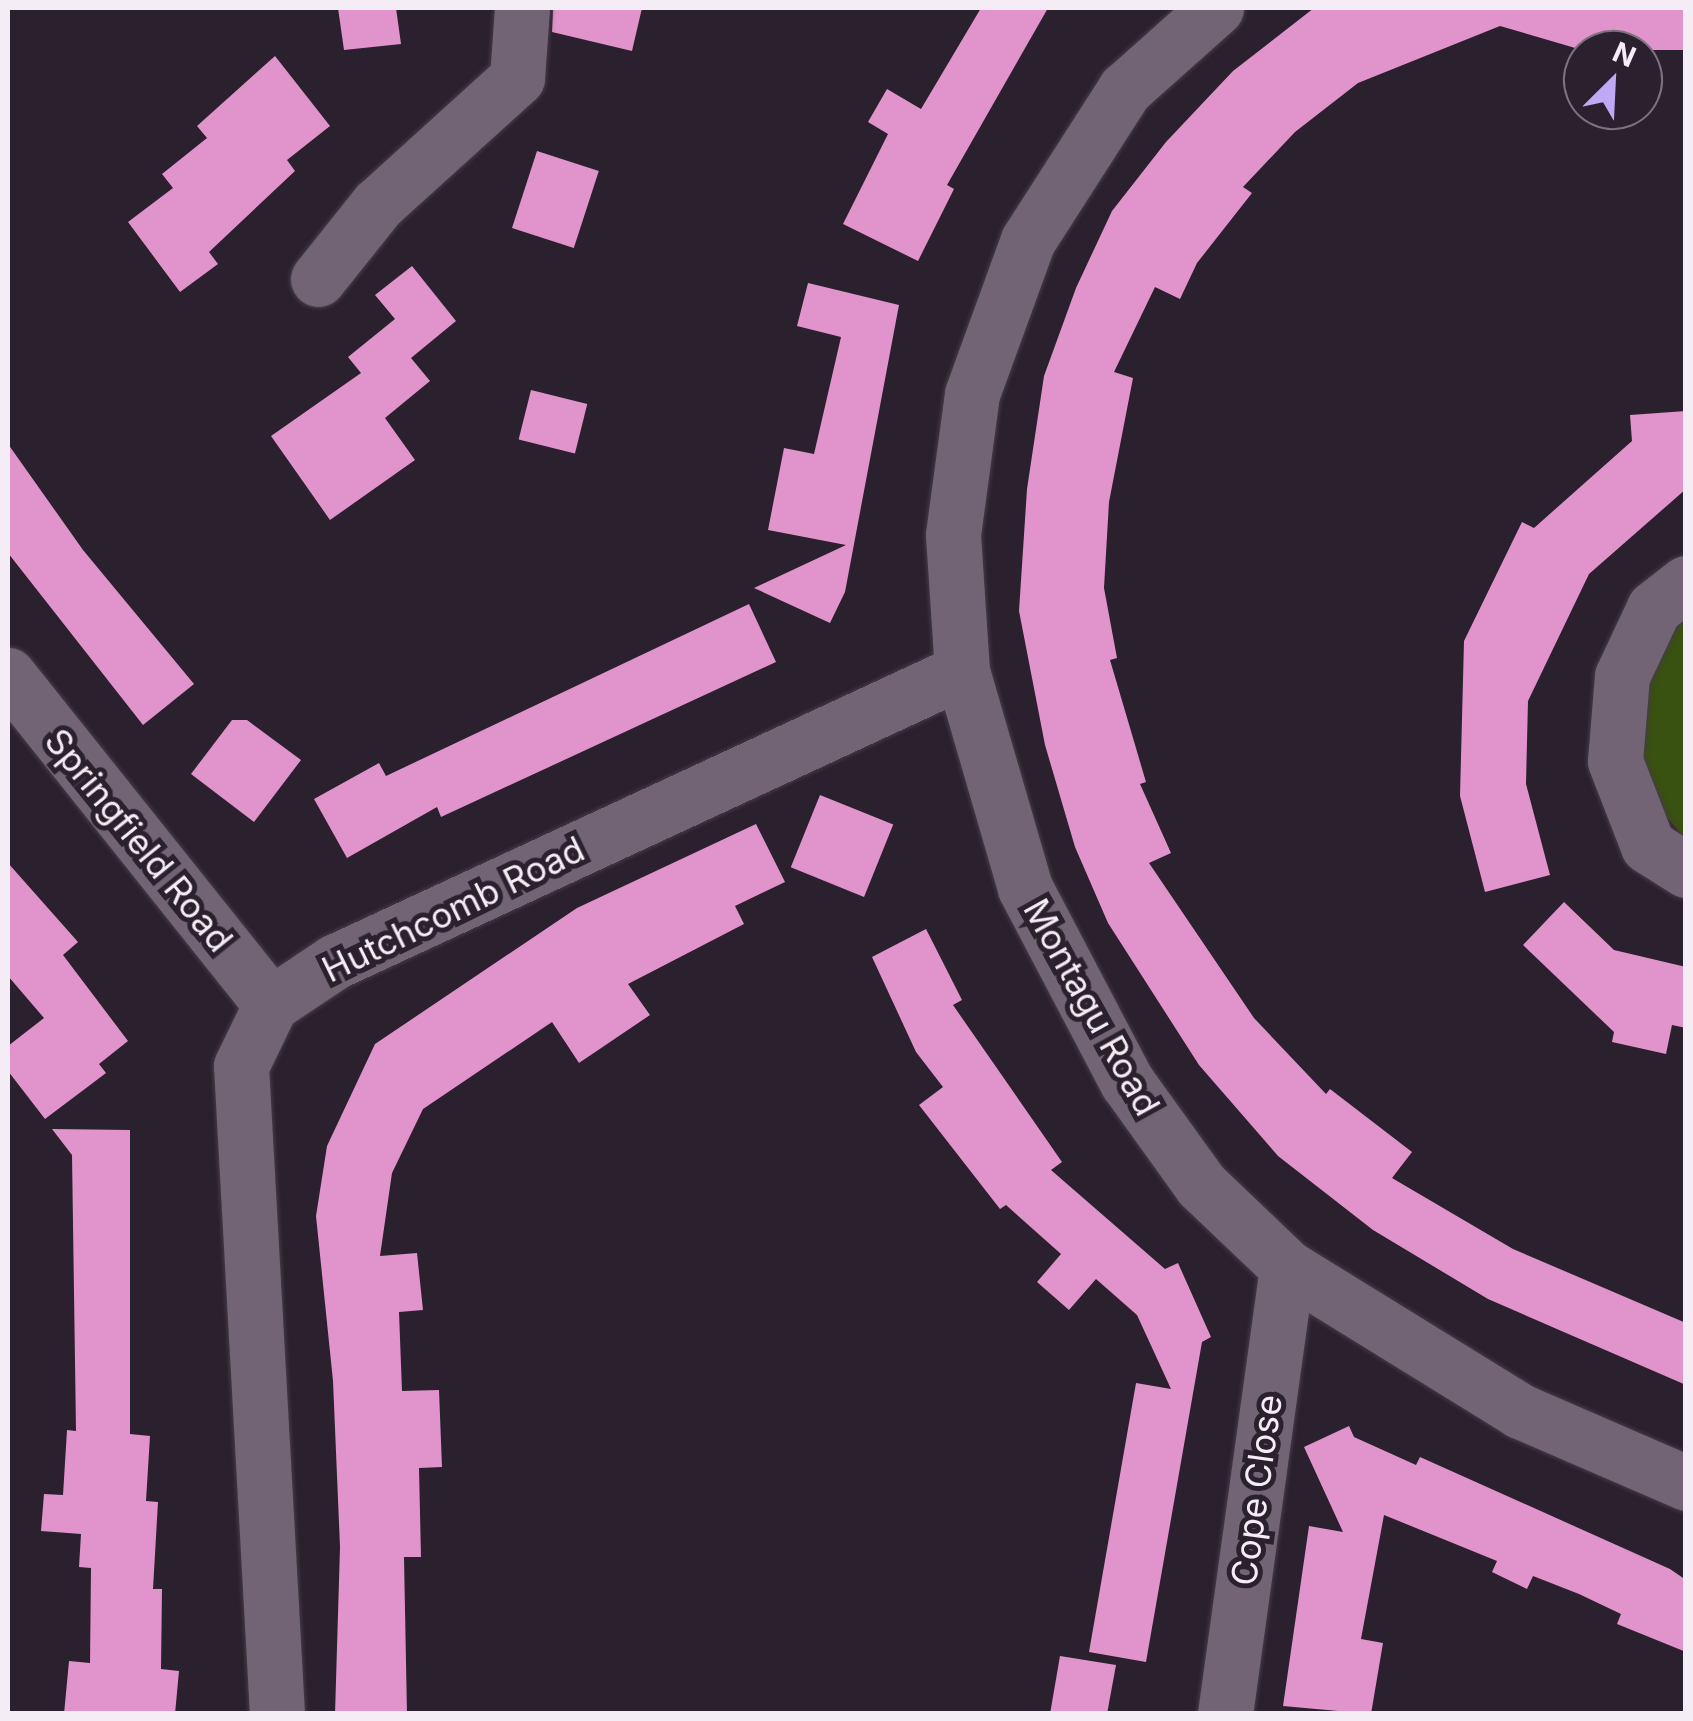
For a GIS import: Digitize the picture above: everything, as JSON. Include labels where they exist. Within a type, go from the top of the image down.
[{"type":"street","points":[[318,278],[377,204],[516,78],[522,8]]},
{"type":"street","name":"Montagu Road","points":[[1216,8],[1124,89],[1028,240],[972,394],[953,535],[962,671],[1025,888],[1128,1082],[1201,1185],[1288,1268],[1520,1412],[1686,1482]]},
{"type":"street","points":[[1686,583],[1654,608],[1622,676],[1615,761],[1648,846],[1686,870]]},
{"type":"street","name":"Hutchcomb Road","points":[[271,1004],[334,962],[962,671]]},
{"type":"street","name":"Springfield Road","points":[[8,676],[271,1004]]},
{"type":"street","points":[[271,1004],[241,1066],[277,1714]]},
{"type":"street","name":"Cope Close","points":[[1225,1714],[1288,1268]]},
{"type":"green space","points":[[1685,601],[1685,839],[1639,783],[1635,673]]},
{"type":"building","points":[[338,8],[396,8],[401,44],[344,50]]},
{"type":"building","points":[[553,8],[642,8],[632,51],[552,32]]},
{"type":"building","points":[[981,8],[1048,8],[947,185],[954,189],[918,261],[843,224],[888,134],[868,122],[887,89],[921,109]]},
{"type":"building","points":[[1314,8],[1686,8],[1686,50],[1663,50],[1663,30],[1563,30],[1563,44],[1500,26],[1358,83],[1295,132],[1243,187],[1252,193],[1197,263],[1180,299],[1155,287],[1114,372],[1133,378],[1109,502],[1104,588],[1117,658],[1110,660],[1146,782],[1140,784],[1171,853],[1149,863],[1254,1018],[1326,1094],[1330,1089],[1412,1152],[1392,1178],[1513,1249],[1686,1323],[1686,1385],[1488,1299],[1373,1230],[1278,1156],[1199,1065],[1108,923],[1075,847],[1045,745],[1019,611],[1027,489],[1044,376],[1076,288],[1112,211],[1166,142],[1233,71]]},
{"type":"building","points":[[275,56],[330,126],[287,160],[295,171],[209,252],[218,264],[180,292],[128,222],[173,188],[162,174],[207,138],[197,126]]},
{"type":"building","points":[[537,151],[599,171],[574,248],[512,228]]},
{"type":"building","points":[[412,266],[456,321],[411,358],[430,381],[385,418],[415,460],[330,520],[271,436],[361,373],[348,357],[395,319],[375,295]]},
{"type":"building","points":[[808,283],[899,305],[845,592],[830,623],[754,588],[846,545],[768,530],[784,448],[814,454],[841,337],[797,326]]},
{"type":"building","points":[[531,390],[587,404],[575,454],[519,439]]},
{"type":"building","points":[[1686,411],[1686,489],[1589,574],[1528,701],[1526,784],[1550,875],[1485,892],[1460,796],[1464,641],[1522,522],[1534,528],[1632,441],[1630,415]]},
{"type":"building","points":[[8,444],[83,550],[194,684],[143,725],[8,553]]},
{"type":"building","points":[[749,604],[776,662],[441,817],[437,807],[347,858],[314,799],[379,763],[386,776]]},
{"type":"building","points":[[232,720],[247,720],[301,760],[254,822],[191,774]]},
{"type":"building","points":[[820,795],[893,825],[864,897],[791,867]]},
{"type":"building","points":[[756,824],[785,882],[735,906],[744,924],[628,984],[650,1015],[579,1063],[552,1022],[423,1109],[392,1173],[380,1256],[417,1253],[423,1310],[399,1312],[402,1391],[439,1390],[442,1467],[419,1468],[421,1557],[404,1557],[407,1714],[335,1714],[340,1547],[333,1381],[316,1216],[327,1146],[375,1044],[577,908]]},
{"type":"building","points":[[8,863],[78,942],[63,955],[128,1041],[99,1064],[106,1073],[45,1119],[8,1071],[8,1046],[44,1018],[8,976]]},
{"type":"building","points":[[1564,902],[1614,950],[1686,967],[1686,1028],[1672,1025],[1666,1054],[1612,1042],[1614,1032],[1523,945]]},
{"type":"building","points":[[926,929],[962,1000],[953,1005],[1062,1162],[1051,1170],[1165,1269],[1178,1263],[1211,1337],[1202,1342],[1146,1662],[1089,1652],[1136,1383],[1171,1389],[1137,1315],[1096,1279],[1069,1310],[1037,1282],[1061,1254],[1006,1205],[1000,1209],[919,1105],[943,1087],[916,1052],[872,957]]},
{"type":"building","points":[[52,1129],[130,1130],[130,1434],[150,1436],[146,1501],[158,1502],[153,1589],[162,1589],[161,1669],[179,1671],[175,1714],[64,1714],[69,1661],[90,1663],[91,1568],[79,1567],[81,1534],[41,1531],[44,1494],[63,1495],[67,1430],[76,1431],[72,1155]]},
{"type":"building","points":[[1349,1426],[1354,1437],[1416,1465],[1420,1457],[1670,1569],[1686,1580],[1686,1652],[1617,1624],[1621,1614],[1579,1594],[1533,1576],[1527,1589],[1492,1572],[1497,1561],[1384,1515],[1361,1639],[1383,1643],[1371,1714],[1283,1706],[1309,1526],[1343,1532],[1304,1447]]},
{"type":"building","points":[[1060,1656],[1116,1665],[1107,1714],[1050,1714]]}]
